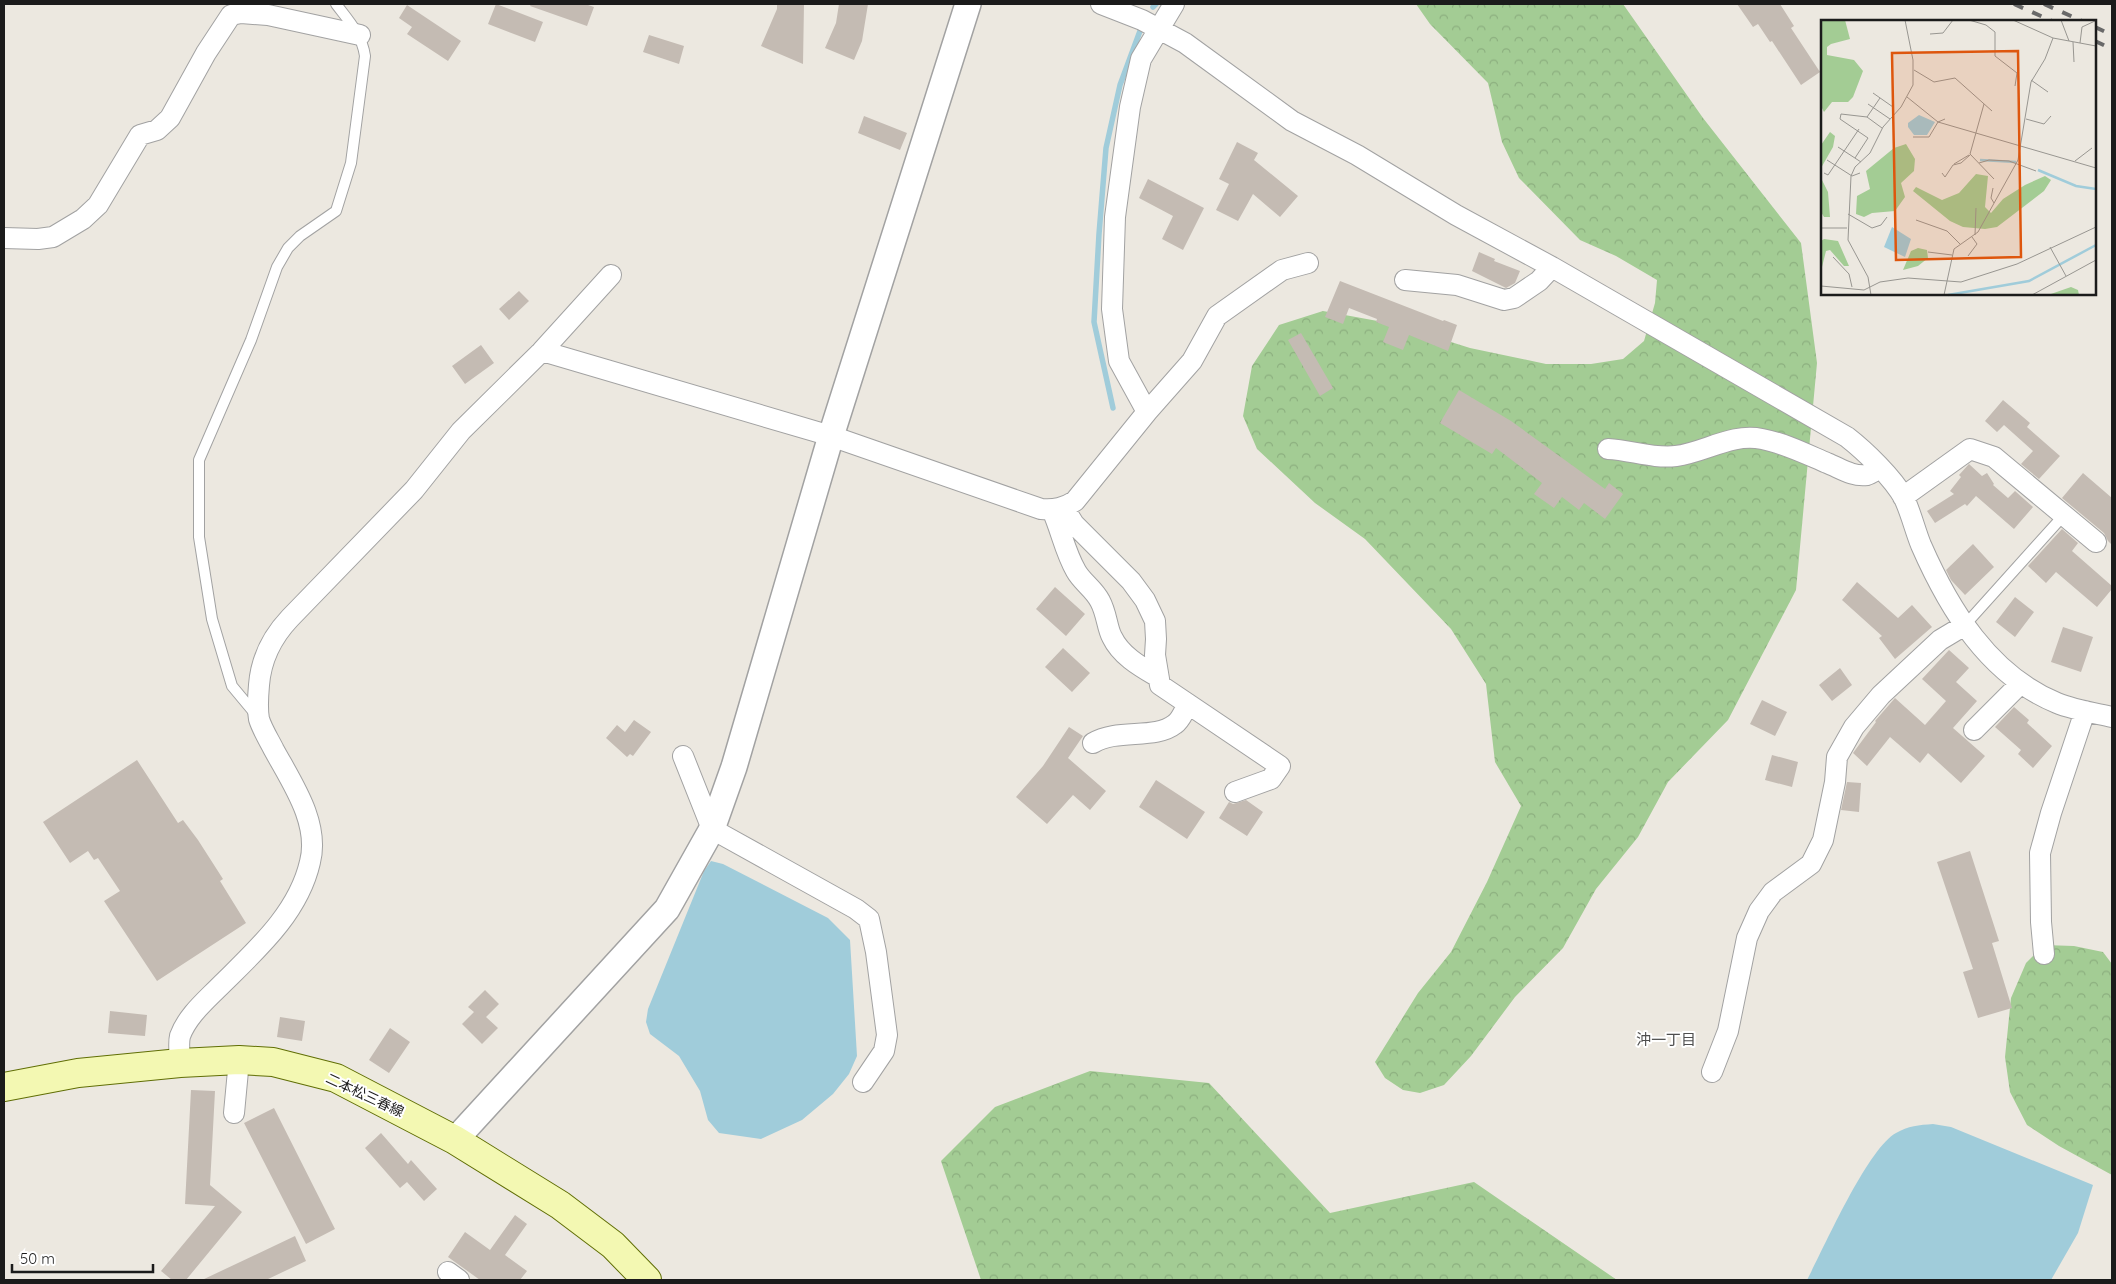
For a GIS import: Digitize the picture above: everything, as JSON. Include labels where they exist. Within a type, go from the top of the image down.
[{"type":"main road","name":"二本松三春線","points":[[4,1087],[78,1072],[239,1060],[273,1062],[336,1078],[455,1140],[560,1204],[613,1245],[647,1280]]},
{"type":"street","points":[[455,1140],[667,908],[712,829],[734,768],[831,436],[968,4]]},
{"type":"street","points":[[1101,4],[1142,20],[1185,43],[1292,121],[1357,155],[1456,215],[1552,267],[1847,437],[1868,454],[1903,497],[1921,544],[1949,602],[1978,644],[2021,682],[2056,702],[2112,717]]},
{"type":"street","points":[[1147,412],[1119,362],[1112,309],[1116,217],[1130,107],[1141,58],[1174,4]]},
{"type":"street","points":[[4,238],[38,239],[53,237],[83,219],[98,205],[140,135],[157,130],[170,118],[206,53],[231,15],[241,13],[268,16],[360,35]]},
{"type":"street","points":[[542,351],[831,436],[1041,509],[1058,509],[1075,501],[1147,412],[1192,361],[1217,316],[1282,270],[1308,263]]},
{"type":"street","points":[[1405,280],[1457,285],[1504,300],[1514,298],[1540,281],[1552,267]]},
{"type":"street","points":[[180,1063],[180,1037],[191,1015],[265,941],[286,913],[301,888],[310,862],[311,831],[306,814],[260,720],[260,673],[264,657],[280,628],[414,490],[461,431],[542,351],[611,274]]},
{"type":"street","points":[[1608,449],[1636,452],[1656,457],[1677,456],[1730,440],[1761,439],[1785,446],[1854,475],[1868,475],[1880,468]]},
{"type":"street","points":[[1903,497],[1970,449],[1994,456],[2096,542]]},
{"type":"street","points":[[1058,509],[1068,555],[1077,573],[1089,586],[1106,613],[1111,637],[1136,665],[1158,677]]},
{"type":"street","points":[[1058,509],[1131,581],[1145,600],[1155,621],[1155,655],[1160,685],[1280,766],[1270,779],[1235,792]]},
{"type":"street","points":[[1712,1072],[1728,1031],[1747,938],[1759,911],[1773,892],[1811,864],[1823,840],[1835,782],[1837,757],[1854,727],[1882,694],[1940,640],[1965,625]]},
{"type":"street","points":[[1974,730],[2021,682]]},
{"type":"street","points":[[1093,743],[1112,735],[1164,730],[1176,723],[1188,704]]},
{"type":"street","points":[[2044,954],[2040,904],[2040,853],[2084,711]]},
{"type":"street","points":[[683,756],[712,829],[856,909],[869,919],[876,952],[887,1035],[884,1051],[863,1082]]},
{"type":"street","points":[[234,1113],[239,1060]]},
{"type":"lane","points":[[260,720],[232,686],[212,619],[199,537],[199,460],[250,340],[277,268],[288,248],[300,236],[336,211],[351,163],[356,114],[366,56],[360,35],[336,4]]},
{"type":"lane","points":[[1965,625],[2064,515]]},
{"type":"green space","points":[[1416,4],[1623,4],[1703,118],[1801,243],[1817,363],[1796,590],[1728,720],[1668,782],[1638,837],[1596,889],[1563,948],[1515,997],[1471,1056],[1444,1085],[1420,1093],[1403,1090],[1385,1078],[1375,1062],[1418,993],[1451,952],[1487,882],[1521,806],[1495,762],[1486,684],[1451,629],[1365,539],[1315,503],[1257,449],[1243,416],[1252,366],[1279,325],[1323,311],[1394,324],[1470,348],[1546,364],[1591,364],[1623,359],[1644,341],[1655,303],[1657,280],[1616,256],[1580,240],[1519,178],[1502,142],[1488,83],[1430,24]]},
{"type":"green space","points":[[2044,945],[2074,946],[2103,952],[2112,964],[2112,1175],[2059,1146],[2027,1125],[2010,1092],[2005,1057],[2011,998],[2026,963]]},
{"type":"green space","points":[[1090,1071],[1209,1083],[1330,1213],[1474,1182],[1617,1280],[981,1280],[941,1161],[995,1107]]},
{"type":"water","points":[[711,861],[723,864],[828,918],[850,940],[857,1056],[849,1074],[833,1094],[802,1120],[761,1139],[719,1133],[708,1120],[700,1091],[679,1056],[650,1034],[646,1022],[648,1009],[704,871]]},
{"type":"water","points":[[1933,1124],[1951,1127],[2093,1185],[2078,1233],[2051,1280],[1807,1280],[1847,1200],[1872,1158],[1896,1133],[1918,1125]]},
{"type":"building","points":[[496,4],[543,22],[535,42],[488,24]]},
{"type":"building","points":[[531,4],[585,4],[594,7],[587,26],[530,6]]},
{"type":"building","points":[[777,4],[804,4],[803,64],[761,46],[777,9]]},
{"type":"building","points":[[839,4],[868,4],[862,41],[854,60],[825,48],[836,23]]},
{"type":"building","points":[[1737,4],[1780,4],[1794,26],[1791,28],[1820,72],[1801,85],[1772,41],[1770,42],[1758,24],[1753,27]]},
{"type":"building","points":[[407,5],[461,41],[448,61],[407,34],[412,27],[399,18]]},
{"type":"building","points":[[649,35],[684,46],[679,64],[643,52]]},
{"type":"building","points":[[864,116],[907,133],[900,150],[858,133]]},
{"type":"building","points":[[1237,142],[1258,153],[1254,160],[1298,196],[1280,217],[1253,194],[1238,221],[1216,210],[1229,184],[1219,179]]},
{"type":"building","points":[[1148,179],[1204,208],[1183,250],[1162,239],[1173,216],[1139,198]]},
{"type":"building","points":[[1479,252],[1495,259],[1494,261],[1520,271],[1515,283],[1506,288],[1472,271]]},
{"type":"building","points":[[1340,281],[1457,325],[1448,351],[1409,335],[1403,350],[1383,342],[1389,327],[1376,322],[1377,319],[1349,308],[1343,324],[1325,317]]},
{"type":"building","points":[[519,291],[529,301],[509,320],[499,309]]},
{"type":"building","points":[[1301,333],[1333,388],[1320,396],[1288,340]]},
{"type":"building","points":[[481,345],[494,363],[465,384],[452,366]]},
{"type":"building","points":[[1459,390],[1511,421],[1605,489],[1609,483],[1623,494],[1605,519],[1584,503],[1579,510],[1562,497],[1554,508],[1534,494],[1542,483],[1496,448],[1492,454],[1440,423]]},
{"type":"building","points":[[2003,400],[2030,423],[2027,427],[2060,456],[2039,479],[2021,464],[2033,451],[2004,425],[1997,432],[1985,421]]},
{"type":"building","points":[[1969,464],[1982,476],[1987,473],[1993,485],[2008,498],[2015,491],[2033,507],[2014,529],[1976,496],[1967,506],[1965,504],[1935,523],[1927,511],[1954,494],[1950,491],[1961,477],[1959,475]]},
{"type":"building","points":[[2083,473],[2112,498],[2112,545],[2104,533],[2062,498]]},
{"type":"building","points":[[2062,529],[2078,543],[2072,551],[2112,586],[2112,589],[2097,607],[2056,572],[2046,583],[2028,566]]},
{"type":"building","points":[[1973,544],[1994,567],[1965,595],[1951,580],[1946,570]]},
{"type":"building","points":[[1857,582],[1898,618],[1912,605],[1932,627],[1895,659],[1879,638],[1882,636],[1842,600]]},
{"type":"building","points":[[1055,587],[1085,614],[1066,636],[1036,609]]},
{"type":"building","points":[[2015,597],[2034,612],[2015,637],[1996,622]]},
{"type":"building","points":[[2063,627],[2093,637],[2081,672],[2051,662]]},
{"type":"building","points":[[1063,648],[1090,673],[1072,692],[1045,667]]},
{"type":"building","points":[[1949,650],[1969,668],[1956,682],[1977,701],[1953,728],[1985,756],[1961,783],[1928,753],[1920,763],[1890,737],[1867,766],[1853,753],[1875,721],[1895,698],[1925,725],[1946,701],[1922,679]]},
{"type":"building","points":[[1840,668],[1852,685],[1832,701],[1819,685]]},
{"type":"building","points":[[1762,700],[1787,712],[1775,736],[1750,724]]},
{"type":"building","points":[[2014,707],[2029,720],[2027,723],[2052,746],[2033,768],[2018,754],[2021,750],[1995,727]]},
{"type":"building","points":[[634,720],[651,732],[633,756],[630,754],[627,757],[606,738],[617,725],[625,732]]},
{"type":"building","points":[[1069,727],[1083,736],[1068,758],[1106,791],[1090,810],[1073,795],[1047,824],[1016,797],[1043,766]]},
{"type":"building","points":[[1772,755],[1798,762],[1792,787],[1765,780]]},
{"type":"building","points":[[137,760],[178,823],[183,820],[198,840],[223,879],[220,881],[246,923],[157,981],[104,901],[120,891],[98,858],[94,860],[88,851],[70,863],[43,822]]},
{"type":"building","points":[[1156,780],[1205,812],[1187,839],[1139,807]]},
{"type":"building","points":[[1847,782],[1861,783],[1859,812],[1841,810]]},
{"type":"building","points":[[1246,800],[1263,812],[1247,836],[1219,818],[1229,802],[1233,804]]},
{"type":"building","points":[[1970,851],[1999,941],[1992,943],[2012,1008],[1978,1018],[1963,972],[1973,969],[1937,862]]},
{"type":"building","points":[[485,990],[499,1004],[486,1017],[498,1028],[482,1044],[462,1024],[474,1012],[468,1007]]},
{"type":"building","points":[[110,1011],[147,1015],[145,1036],[108,1033]]},
{"type":"building","points":[[280,1017],[305,1021],[302,1041],[277,1037]]},
{"type":"building","points":[[390,1028],[410,1042],[389,1073],[369,1060]]},
{"type":"building","points":[[191,1090],[215,1091],[210,1185],[242,1212],[186,1280],[172,1280],[161,1271],[215,1206],[185,1204]]},
{"type":"building","points":[[274,1108],[335,1229],[306,1244],[244,1123]]},
{"type":"building","points":[[381,1133],[408,1164],[411,1160],[437,1189],[424,1201],[407,1182],[400,1188],[365,1148]]},
{"type":"building","points":[[515,1215],[527,1224],[505,1255],[527,1271],[520,1280],[480,1280],[448,1257],[465,1232],[490,1250]]},
{"type":"building","points":[[295,1236],[306,1261],[266,1280],[202,1280]]},
{"type":"waterway","points":[[1153,7],[1156,4]]},
{"type":"waterway","points":[[1113,408],[1094,322],[1099,234],[1106,148],[1120,85],[1140,31]]},
{"type":"railway","points":[[2014,4],[2050,20]]},
{"type":"railway","points":[[2044,4],[2080,20]]},
{"type":"railway","points":[[2096,27],[2112,35]]},
{"type":"railway","points":[[2096,41],[2112,49]]},
{"type":"district","name":"沖一丁目","points":[[1666,1039]]}]
